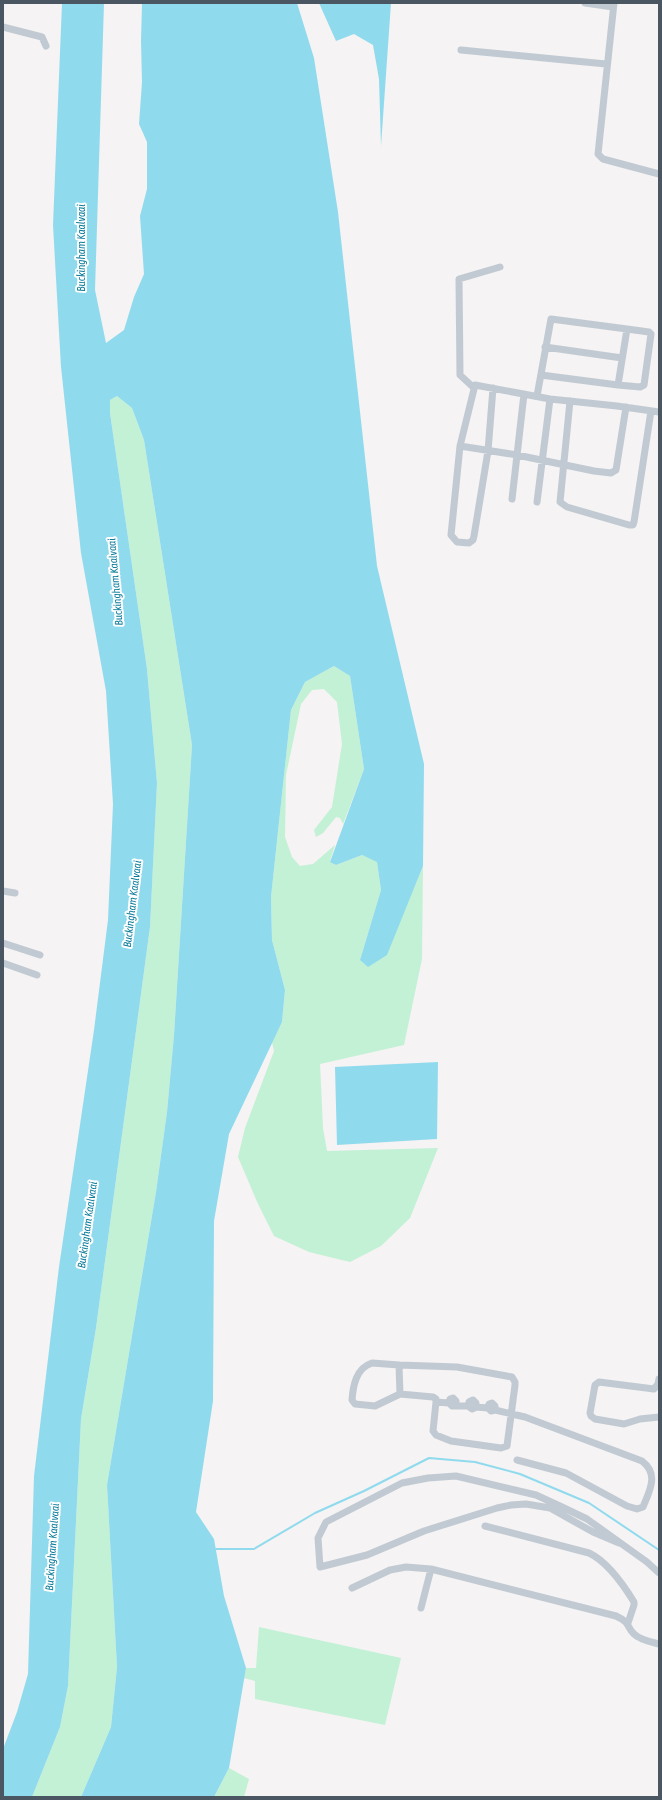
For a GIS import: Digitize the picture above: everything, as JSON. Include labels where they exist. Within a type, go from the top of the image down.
[{"type":"street","points":[[586,3],[613,5],[598,154],[603,159],[659,174]]},
{"type":"street","points":[[3,27],[42,37],[46,46]]},
{"type":"street","points":[[461,50],[606,64]]},
{"type":"street","points":[[473,387],[460,375],[458,279],[500,267]]},
{"type":"street","points":[[537,396],[551,319],[649,332],[651,334],[644,385],[640,388],[541,375]]},
{"type":"street","points":[[618,385],[627,329]]},
{"type":"street","points":[[545,346],[622,358]]},
{"type":"street","points":[[473,387],[476,385],[550,399],[659,412]]},
{"type":"street","points":[[473,387],[460,446],[451,535],[457,542],[464,543],[472,542],[474,536],[488,451],[493,388]]},
{"type":"street","points":[[512,499],[524,394]]},
{"type":"street","points":[[537,502],[550,399]]},
{"type":"street","points":[[570,401],[560,498],[562,504],[574,509],[633,525],[651,411]]},
{"type":"street","points":[[460,446],[517,454],[605,473],[615,472],[626,407]]},
{"type":"street","points":[[3,891],[15,893]]},
{"type":"street","points":[[3,943],[40,955]]},
{"type":"street","points":[[3,963],[37,975]]},
{"type":"street","points":[[435,1400],[434,1434],[451,1441],[505,1448],[508,1441],[511,1412],[515,1385],[512,1377],[458,1367],[399,1365],[377,1362],[368,1364],[356,1376],[352,1400],[355,1404],[375,1406],[400,1394],[468,1404],[472,1409],[476,1405],[511,1412],[642,1461],[651,1470],[656,1482],[643,1507],[637,1509],[627,1506],[566,1473],[517,1460]]},
{"type":"street","points":[[399,1365],[400,1394]]},
{"type":"street","points":[[659,1379],[654,1389],[599,1382],[596,1385],[590,1413],[595,1419],[624,1424],[640,1419],[659,1417]]},
{"type":"street","points":[[619,1542],[593,1532],[550,1508],[526,1504],[497,1508],[424,1531],[367,1555],[320,1567],[318,1538],[326,1522],[402,1483],[428,1478],[456,1476],[536,1495],[587,1519],[647,1562],[659,1573]]},
{"type":"street","points":[[485,1526],[596,1556],[608,1567],[634,1602],[628,1623]]},
{"type":"street","points":[[352,1588],[390,1570],[406,1567],[431,1569],[616,1616],[628,1623],[633,1633],[637,1637],[659,1644]]},
{"type":"street","points":[[421,1608],[431,1569]]},
{"type":"green space","points":[[117,396],[132,408],[144,440],[192,745],[174,1035],[167,1112],[156,1192],[107,1485],[117,1667],[111,1727],[81,1797],[32,1797],[60,1727],[68,1686],[81,1419],[96,1328],[150,927],[157,783],[147,669],[110,413],[110,400]]},
{"type":"green space","points":[[334,666],[350,676],[364,769],[343,824],[340,818],[336,817],[323,833],[316,837],[314,830],[332,807],[342,744],[337,702],[324,689],[312,690],[301,704],[286,775],[285,837],[292,857],[300,866],[313,864],[335,845],[330,861],[336,865],[362,855],[377,861],[381,890],[360,960],[408,902],[423,866],[422,959],[404,1045],[320,1064],[323,1128],[327,1151],[438,1148],[410,1218],[381,1246],[350,1262],[309,1252],[274,1236],[258,1204],[238,1157],[245,1128],[274,1051],[272,1042],[282,1022],[285,990],[272,940],[271,897],[291,710],[305,682]]},
{"type":"green space","points":[[259,1627],[401,1658],[385,1725],[255,1699],[255,1681],[244,1678],[246,1668],[256,1668]]},
{"type":"green space","points":[[229,1768],[249,1779],[244,1797],[214,1797]]},
{"type":"water","name":"Buckingham Kaalvaai","points":[[62,3],[104,3],[95,290],[106,343],[124,330],[134,297],[144,274],[140,216],[147,189],[147,142],[139,124],[142,82],[142,3],[297,3],[314,58],[338,212],[377,566],[424,764],[423,866],[387,955],[368,967],[360,960],[381,890],[377,862],[362,855],[336,865],[330,862],[364,769],[350,676],[334,666],[305,682],[291,710],[271,897],[272,940],[285,990],[282,1022],[229,1134],[214,1221],[213,1401],[196,1512],[214,1539],[224,1596],[246,1668],[229,1768],[214,1797],[81,1797],[111,1727],[117,1667],[107,1485],[156,1192],[167,1112],[174,1035],[192,745],[144,440],[132,408],[117,396],[110,400],[110,413],[147,669],[157,783],[150,927],[96,1328],[81,1419],[68,1686],[60,1727],[32,1797],[3,1797],[3,1749],[17,1712],[28,1674],[34,1476],[59,1267],[94,1030],[108,920],[113,804],[106,691],[81,553],[61,367],[53,225]]},
{"type":"water","points":[[319,3],[391,3],[381,146],[379,79],[373,45],[354,34],[336,41]]},
{"type":"water","points":[[438,1062],[437,1139],[337,1145],[335,1067]]},
{"type":"waterway","points":[[216,1549],[254,1549],[315,1513],[364,1491],[429,1458],[475,1462],[520,1474],[589,1503],[659,1550]]}]
